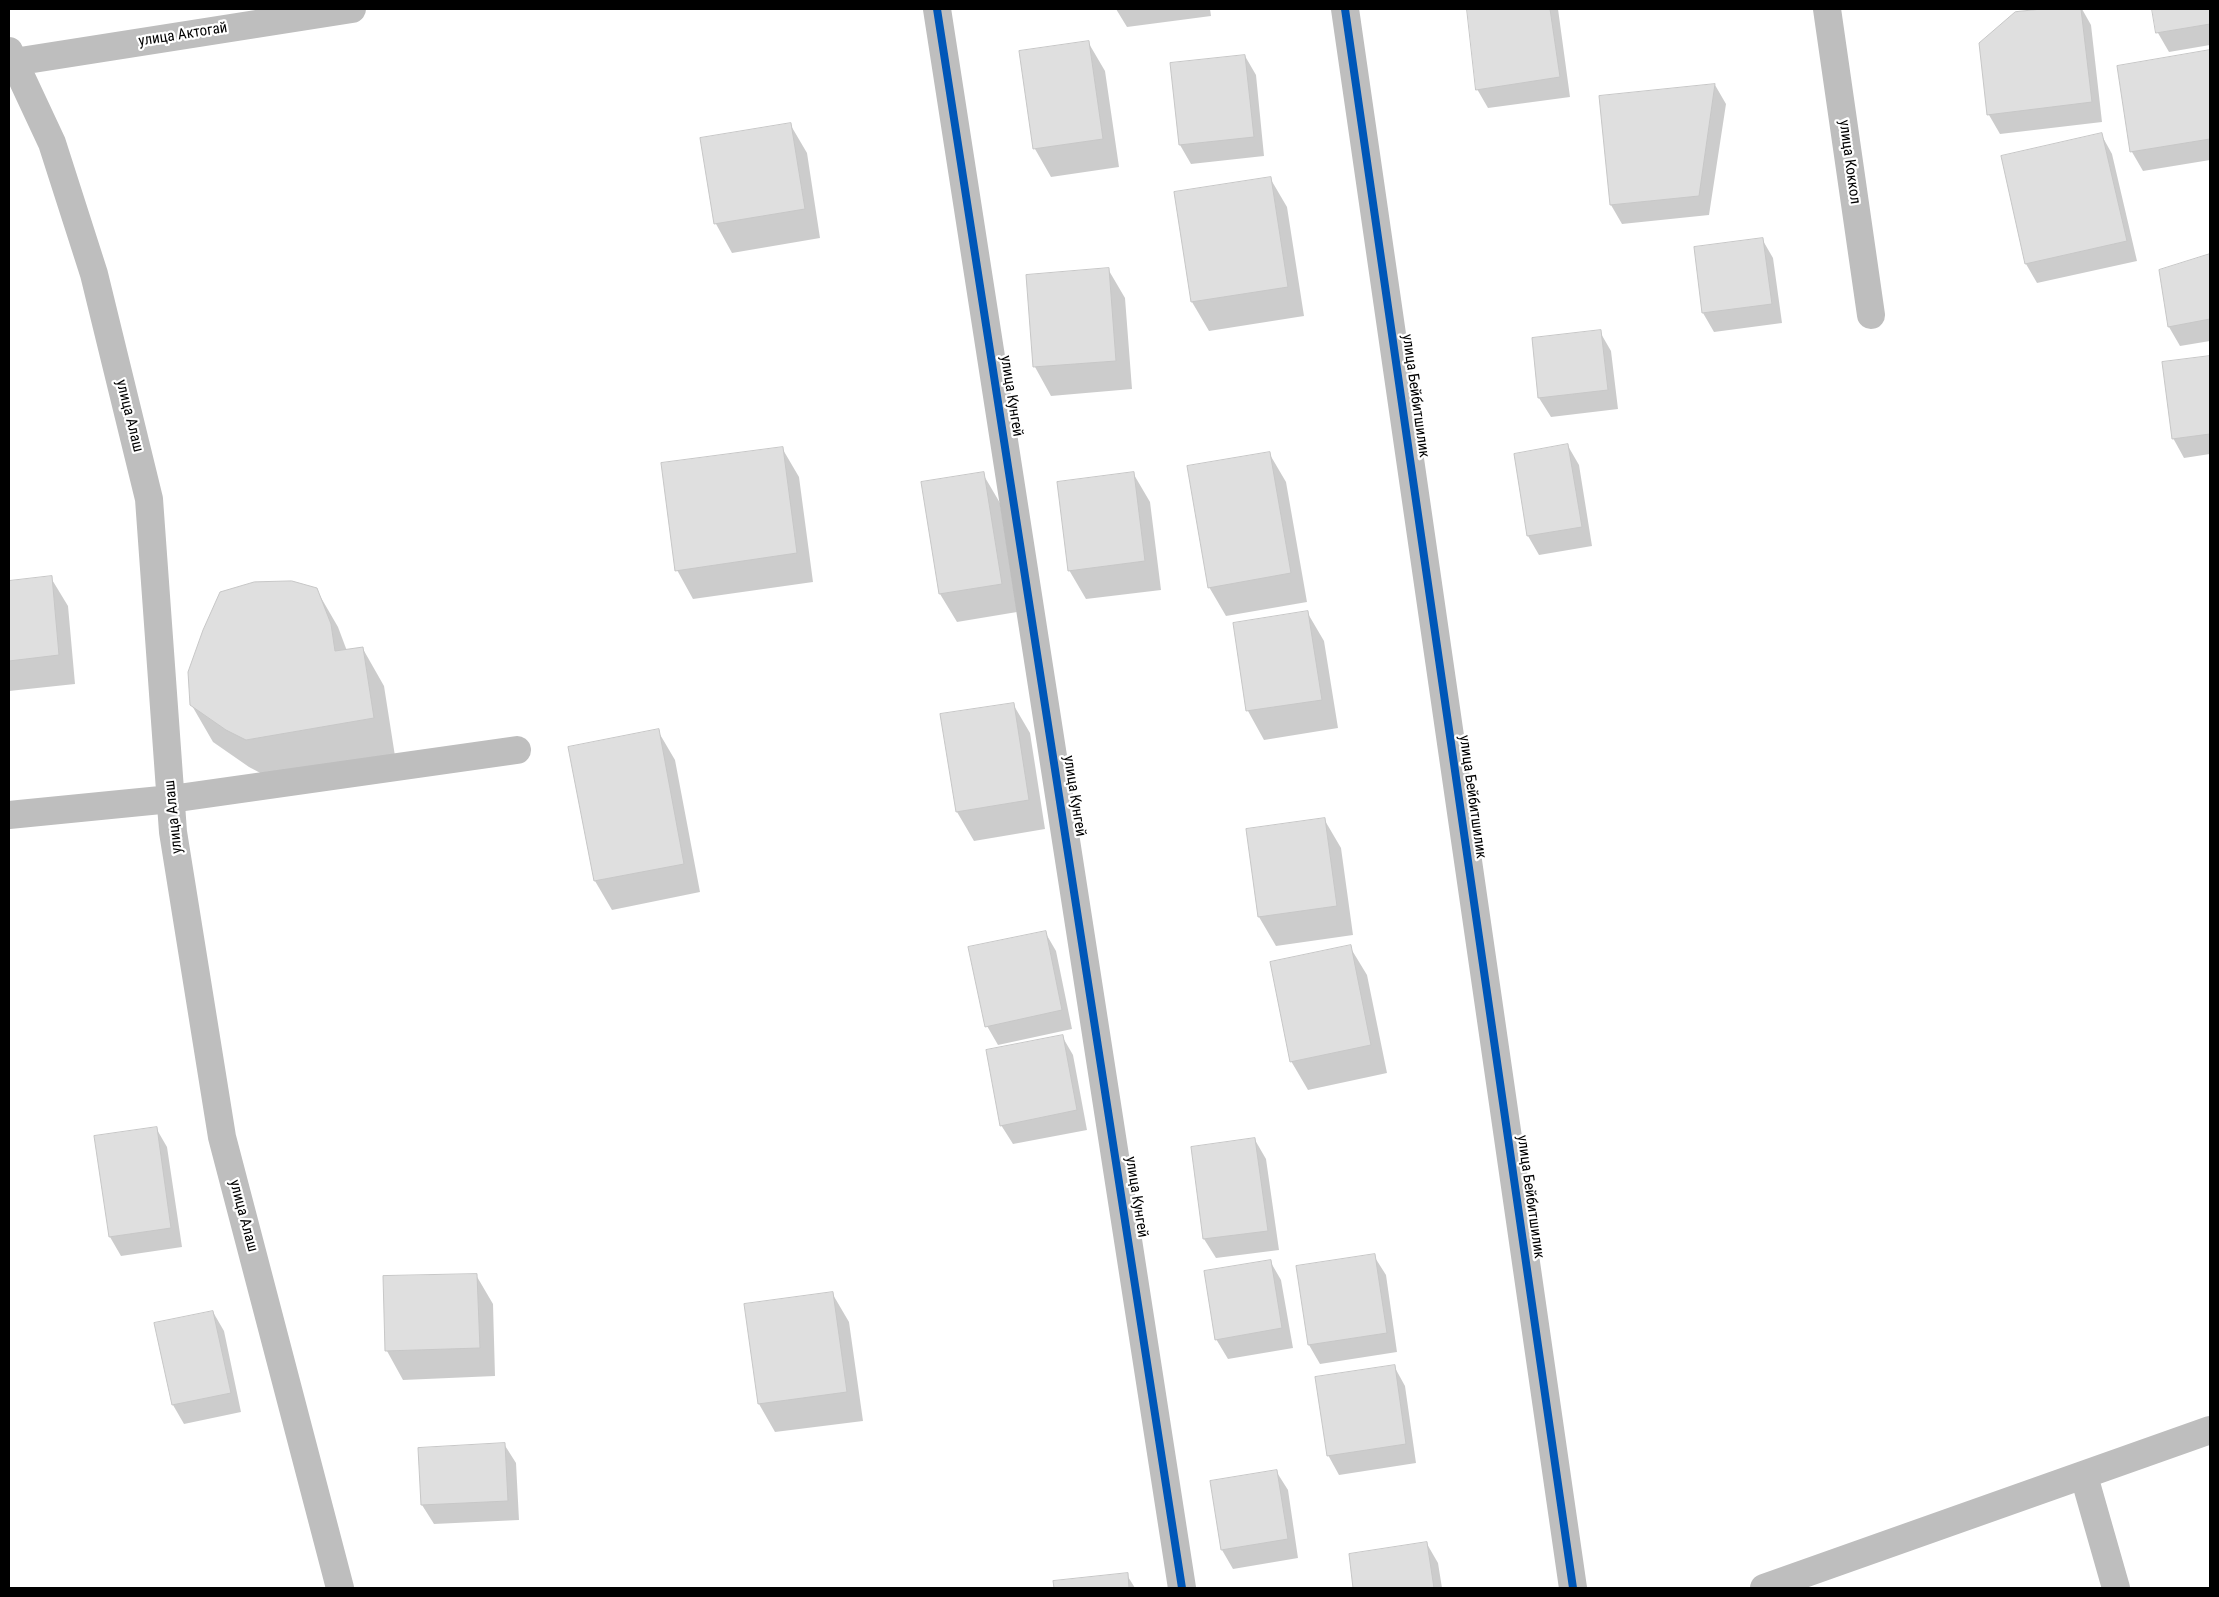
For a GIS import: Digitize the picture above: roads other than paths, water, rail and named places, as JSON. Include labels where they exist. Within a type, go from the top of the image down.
[{"type":"street","name":"улица Актогай","points":[[11,56],[352,9]]},
{"type":"street","name":"улица Кунгей","points":[[937,9],[1182,1588]]},
{"type":"street","name":"улица Бейбитшилик","points":[[1345,9],[1573,1588]]},
{"type":"street","name":"улица Коккол","points":[[1827,9],[1871,315]]},
{"type":"street","name":"улица Алаш","points":[[11,56],[52,144],[94,274],[149,499],[173,832],[222,1137],[340,1588]]},
{"type":"street","points":[[9,815],[171,799],[517,750]]},
{"type":"street","points":[[1764,1588],[2210,1430]]},
{"type":"street","points":[[2084,1476],[2116,1588]]}]
